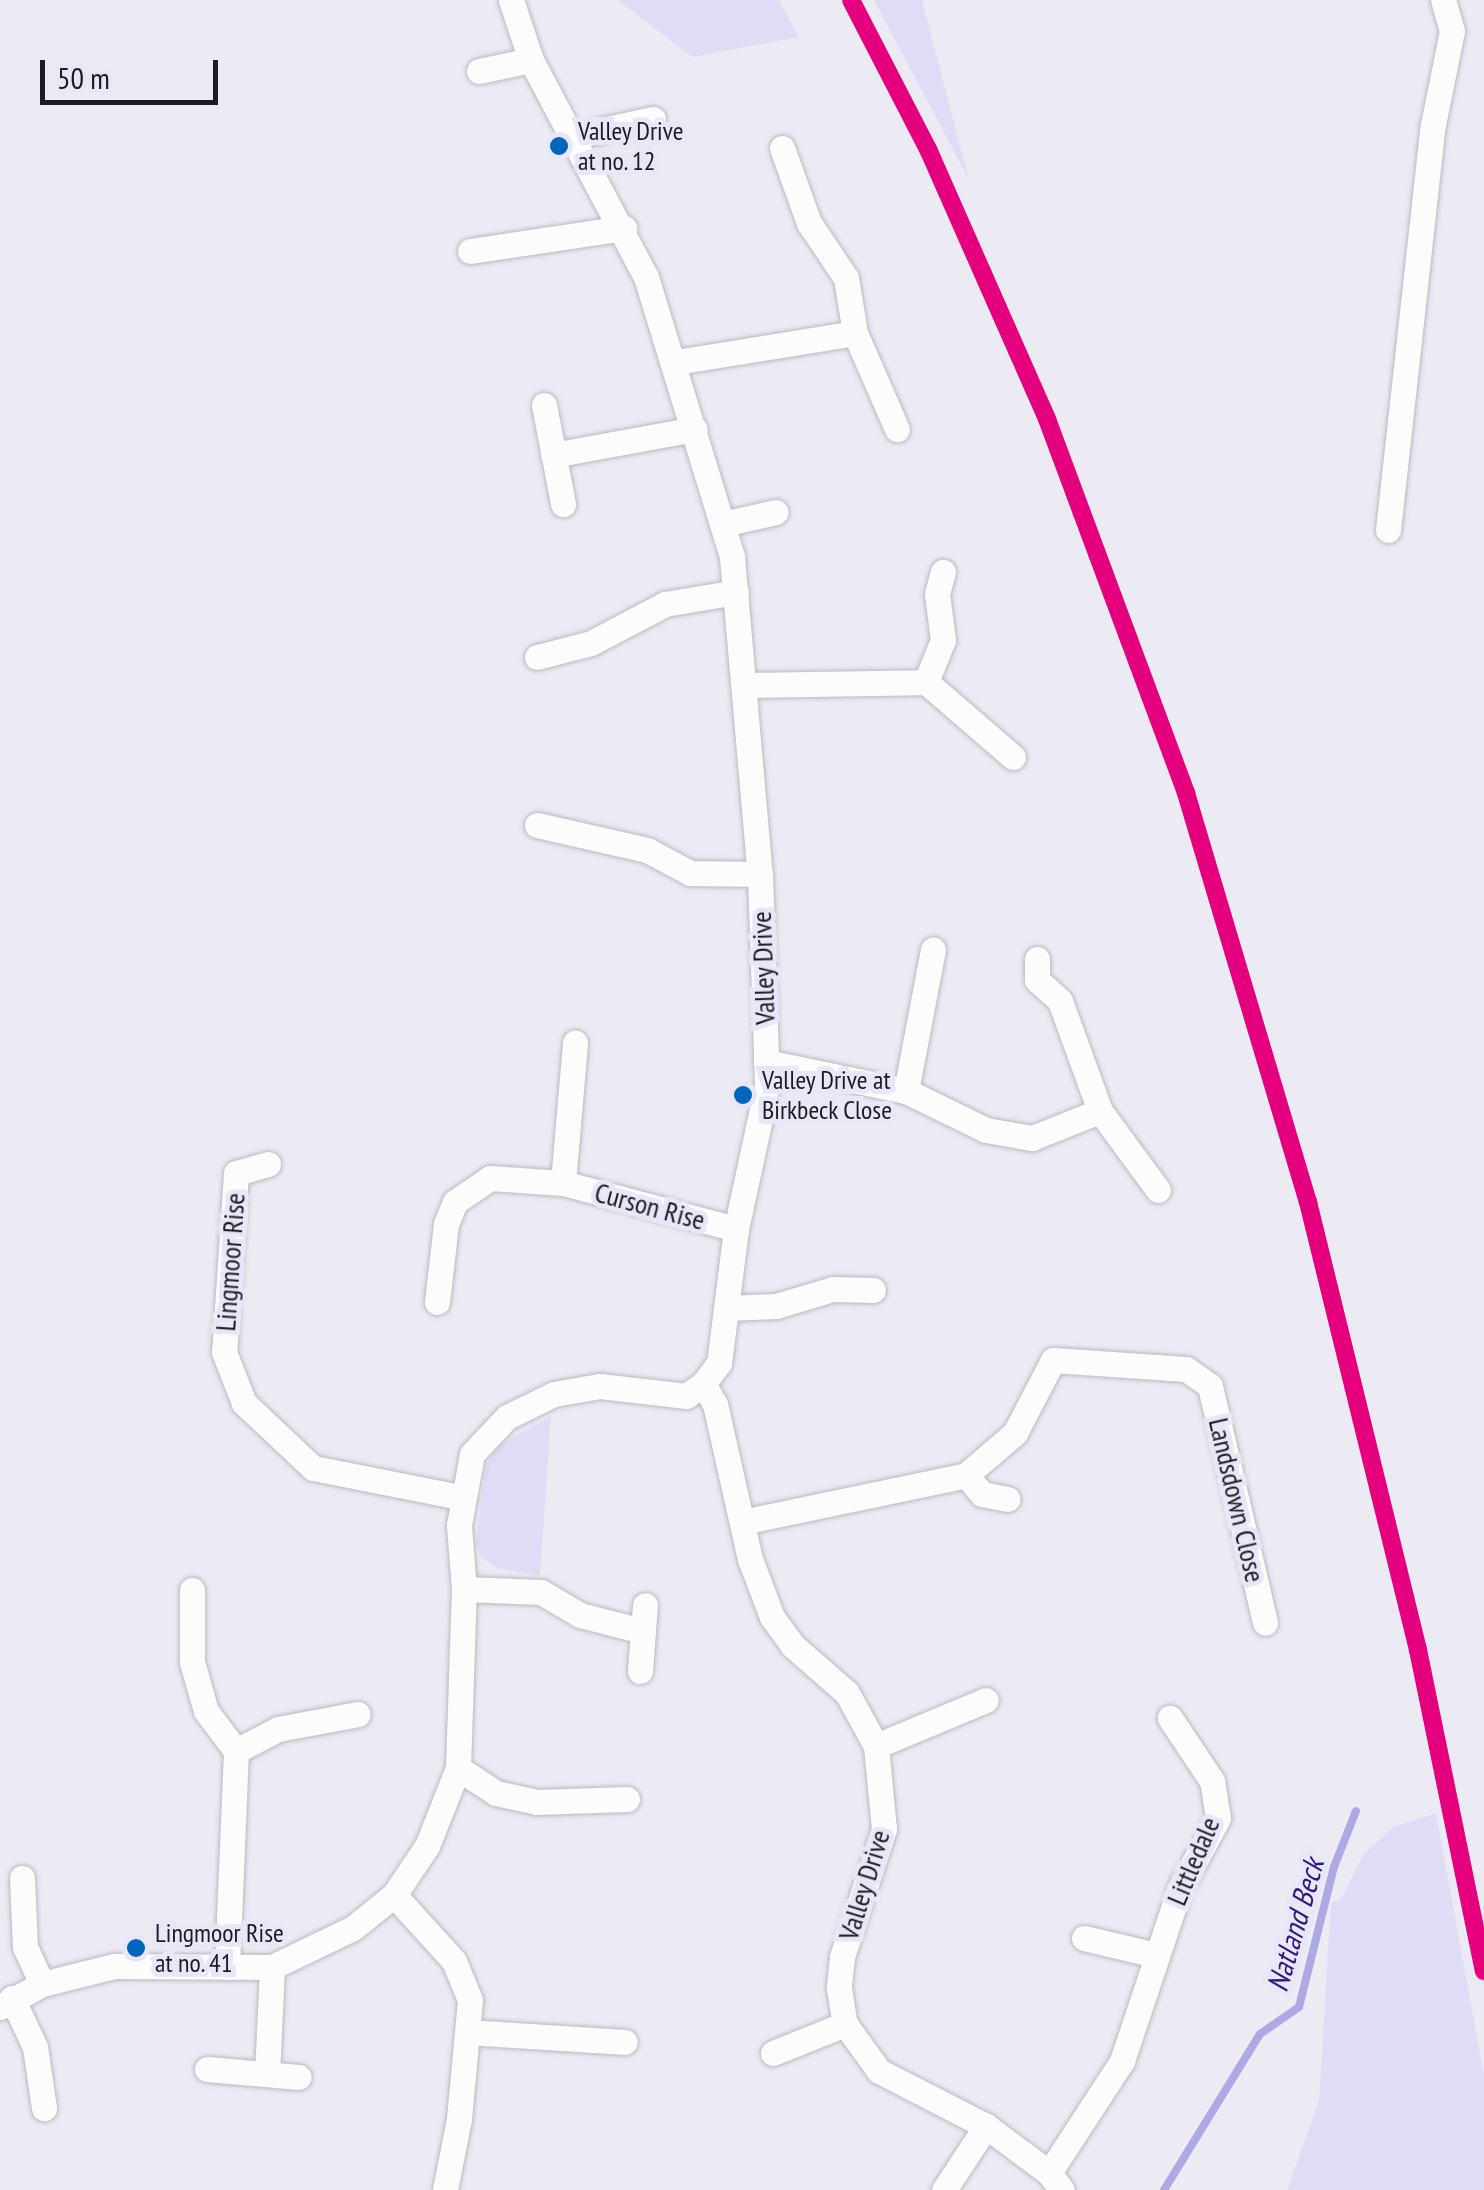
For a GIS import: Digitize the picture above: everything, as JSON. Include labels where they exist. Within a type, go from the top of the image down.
[{"type":"street","name":"Valley Drive","points":[[511,0],[531,60],[570,137],[624,228],[676,362],[723,524],[736,592],[760,874],[767,1086],[736,1229],[719,1363],[704,1384],[715,1404],[742,1522],[772,1617],[792,1644],[847,1693],[876,1746],[884,1829],[842,1957],[838,1988],[845,2024],[879,2071],[986,2126],[1056,2182]]},
{"type":"street","points":[[1388,530],[1432,125],[1452,31],[1443,0]]},
{"type":"street","points":[[479,71],[531,60]]},
{"type":"street","points":[[570,137],[653,119]]},
{"type":"street","points":[[782,148],[801,206],[846,278],[854,333],[897,430]]},
{"type":"street","points":[[470,250],[624,228]]},
{"type":"street","points":[[676,362],[854,333]]},
{"type":"street","points":[[544,405],[563,504]]},
{"type":"street","points":[[553,455],[695,428]]},
{"type":"street","points":[[723,524],[776,512]]},
{"type":"street","points":[[926,682],[943,640],[937,594],[943,572]]},
{"type":"street","points":[[537,657],[590,643],[664,604],[736,592]]},
{"type":"street","points":[[744,685],[926,682],[1013,757]]},
{"type":"street","points":[[537,826],[648,850],[690,874],[760,874]]},
{"type":"street","points":[[906,1091],[934,950]]},
{"type":"street","points":[[1038,959],[1037,980],[1060,1001],[1100,1110],[1158,1190]]},
{"type":"street","name":"Curson Rise","points":[[563,1184],[574,1043]]},
{"type":"street","points":[[766,1062],[906,1091],[986,1130],[1032,1138],[1100,1110]]},
{"type":"street","name":"Lingmoor Rise","points":[[268,1164],[236,1173],[224,1352],[244,1404],[314,1468],[460,1498]]},
{"type":"street","name":"Curson Rise","points":[[437,1302],[446,1224],[455,1202],[490,1178],[563,1184],[736,1229]]},
{"type":"street","points":[[727,1308],[776,1306],[833,1288],[873,1290]]},
{"type":"street","name":"Landsdown Close","points":[[742,1522],[966,1475],[1014,1433],[1053,1360],[1186,1370],[1210,1386],[1265,1623]]},
{"type":"street","points":[[44,2108],[35,2047],[6,2002],[42,1984],[114,1966],[272,1967],[352,1928],[394,1895],[427,1846],[458,1768],[464,1589],[460,1498],[481,1441],[529,1404],[600,1386],[686,1396],[704,1384]]},
{"type":"street","points":[[966,1475],[982,1494],[1008,1499]]},
{"type":"street","points":[[464,1589],[541,1592],[580,1615],[644,1618],[640,1671]]},
{"type":"street","points":[[192,1590],[192,1662],[206,1711],[236,1751],[228,1967]]},
{"type":"street","points":[[876,1746],[986,1700]]},
{"type":"street","points":[[236,1751],[278,1728],[358,1714]]},
{"type":"street","name":"Littledale","points":[[1056,2182],[1122,2061],[1180,1888],[1218,1818],[1212,1780],[1170,1718]]},
{"type":"street","points":[[458,1768],[496,1793],[537,1802],[628,1799]]},
{"type":"street","points":[[22,1878],[25,1947],[42,1984]]},
{"type":"street","points":[[394,1895],[454,1961],[470,2000],[445,2190]]},
{"type":"street","points":[[1084,1938],[1156,1955]]},
{"type":"street","points":[[267,2074],[272,1967]]},
{"type":"street","points":[[772,2053],[845,2024]]},
{"type":"street","points":[[467,2032],[625,2042]]},
{"type":"street","points":[[208,2069],[299,2077]]},
{"type":"street","points":[[944,2190],[986,2126]]},
{"type":"shaded area","points":[[618,0],[779,0],[799,37],[692,57]]},
{"type":"shaded area","points":[[874,0],[922,0],[969,180]]},
{"type":"shaded area","points":[[551,1416],[540,1576],[497,1568],[482,1558],[476,1544],[486,1465],[500,1445]]},
{"type":"shaded area","points":[[1436,1813],[1484,2075],[1484,2190],[1287,2190],[1319,2101],[1331,1903],[1342,1898],[1363,1855],[1393,1827]]},
{"type":"waterway","name":"Natland Beck","points":[[1164,2190],[1260,2034],[1299,2007],[1334,1867],[1356,1811]]},
{"type":"transit line","points":[[851,0],[928,149],[1047,419],[1186,793],[1308,1202],[1418,1650],[1484,1971]]},
{"type":"place","name":"Valley Drive at no. 12","points":[[559,146]]},
{"type":"place","name":"Valley Drive at Birkbeck Close","points":[[743,1095]]},
{"type":"place","name":"Lingmoor Rise at no. 41","points":[[136,1948]]}]
